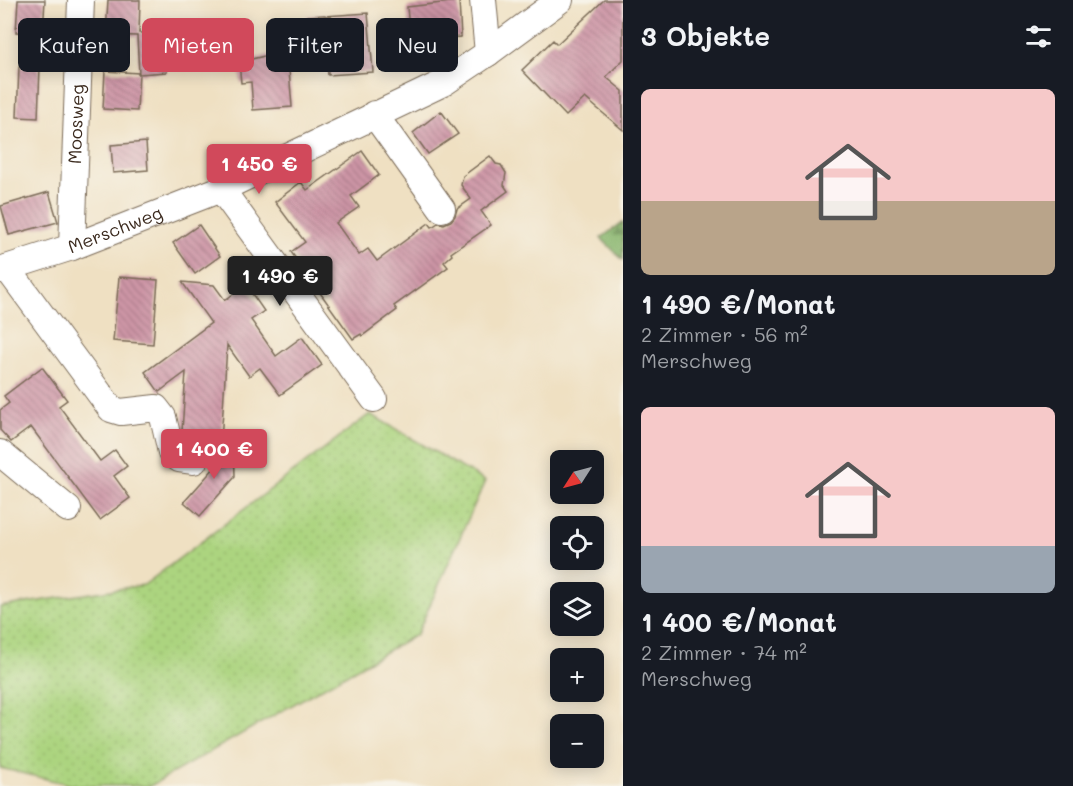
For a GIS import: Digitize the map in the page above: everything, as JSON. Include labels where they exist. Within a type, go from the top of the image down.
[{"type":"street","name":"Moosweg","points":[[72,247],[81,0]]},
{"type":"street","points":[[483,0],[488,53]]},
{"type":"street","name":"Merschweg","points":[[194,461],[179,459],[171,452],[163,417],[156,408],[121,412],[111,409],[4,269],[72,247],[221,189],[445,82],[560,0]]},
{"type":"street","points":[[374,114],[442,209]]},
{"type":"street","points":[[221,189],[374,399]]},
{"type":"street","points":[[0,453],[68,509]]},
{"type":"green space","points":[[623,222],[623,260],[601,238]]},
{"type":"green space","points":[[370,414],[485,481],[417,634],[150,786],[76,786],[0,768],[0,607],[144,585]]},
{"type":"building","points":[[18,0],[45,0],[44,18],[18,18],[18,32],[16,32]]},
{"type":"building","points":[[108,0],[140,0],[139,33],[142,33],[142,72],[167,72],[139,74],[137,36],[130,36],[130,18],[107,18]]},
{"type":"building","points":[[604,0],[623,0],[623,60],[606,77],[623,91],[623,130],[585,98],[566,116],[522,70],[553,40],[557,44]]},
{"type":"building","points":[[459,1],[461,37],[458,37],[458,18],[408,18],[407,7]]},
{"type":"building","points":[[368,13],[373,72],[328,75],[328,72],[364,72],[364,18],[307,18],[307,16]]},
{"type":"building","points":[[266,56],[266,72],[289,72],[292,107],[253,110],[251,82],[241,83],[240,72],[254,72],[254,58]]},
{"type":"building","points":[[19,72],[40,72],[38,118],[17,117]]},
{"type":"building","points":[[105,72],[139,73],[137,111],[103,109]]},
{"type":"building","points":[[441,111],[458,134],[428,154],[413,133]]},
{"type":"building","points":[[146,142],[148,170],[113,173],[111,145]]},
{"type":"building","points":[[362,151],[379,175],[351,196],[359,207],[336,223],[359,255],[368,249],[377,261],[429,223],[432,227],[438,223],[444,224],[451,221],[457,209],[471,199],[461,185],[463,176],[490,156],[496,164],[501,165],[506,173],[504,185],[508,191],[481,211],[491,225],[451,253],[452,255],[444,262],[448,267],[394,306],[397,310],[362,336],[361,334],[353,339],[291,252],[305,242],[275,202],[301,182],[307,190]]},
{"type":"building","points":[[49,192],[58,222],[9,235],[1,206]]},
{"type":"building","points":[[199,225],[220,256],[195,274],[173,243]]},
{"type":"building","points":[[119,277],[158,280],[153,344],[113,341]]},
{"type":"building","points":[[182,282],[214,285],[225,300],[246,285],[264,311],[251,320],[276,356],[302,337],[322,365],[280,395],[260,368],[249,376],[227,345],[221,442],[183,439],[186,372],[159,392],[145,372],[211,323]]},
{"type":"building","points":[[42,367],[67,400],[59,406],[100,461],[115,450],[127,466],[114,476],[130,498],[100,520],[31,427],[11,442],[0,430],[0,410],[9,403],[4,396]]},
{"type":"building","points":[[234,443],[235,477],[200,516],[184,502],[216,466],[215,444]]}]
